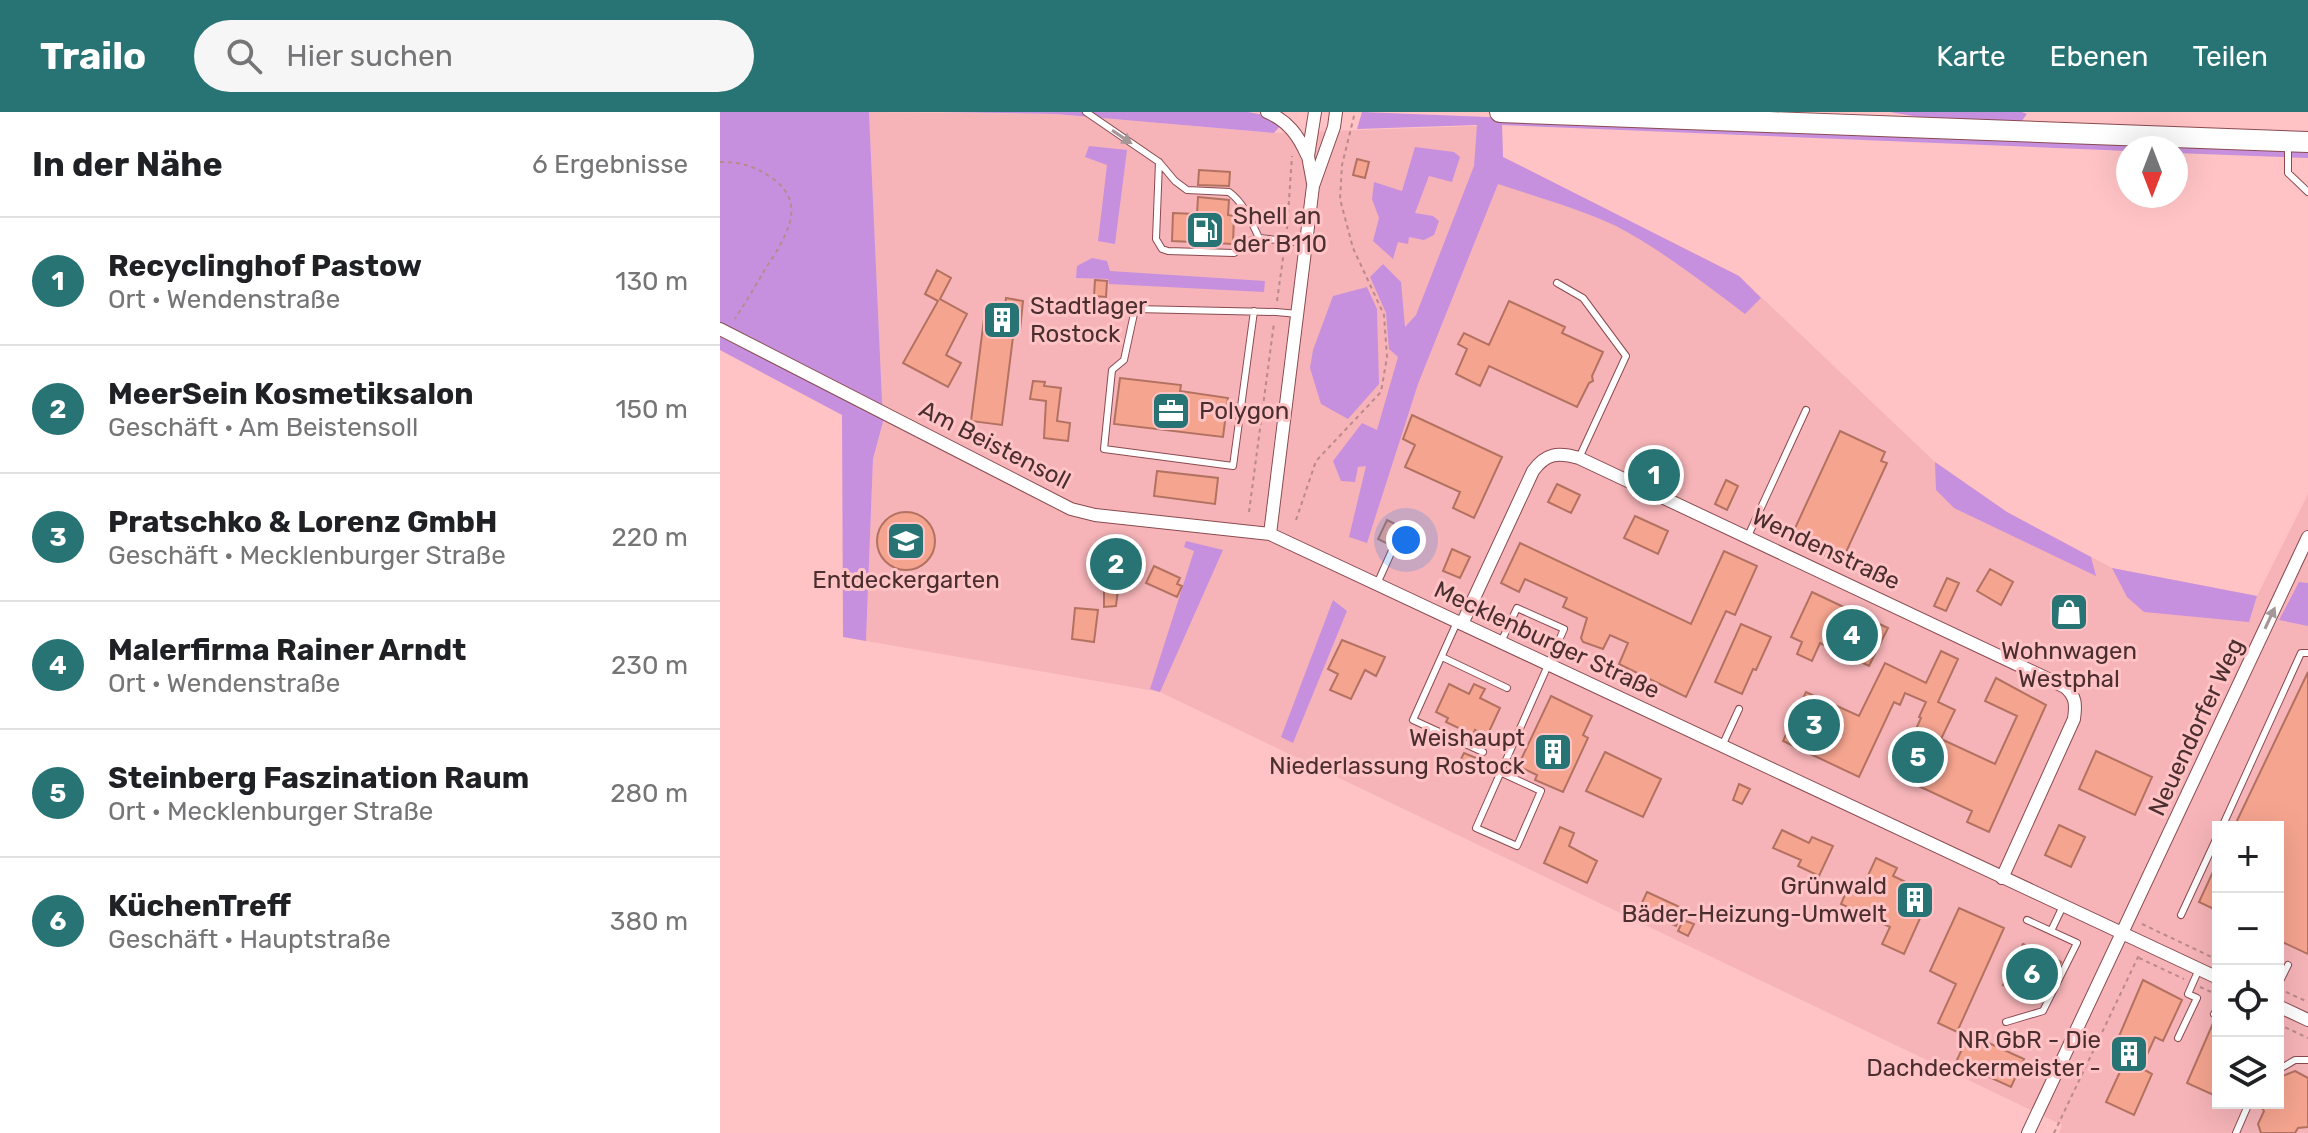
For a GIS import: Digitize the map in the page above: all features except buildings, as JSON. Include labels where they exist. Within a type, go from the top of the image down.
[{"type":"main road","points":[[1500,112],[2298,141]]},
{"type":"main road","points":[[1857,112],[1908,125]]},
{"type":"street","points":[[1267,112],[1281,118],[1294,132],[1308,156]]},
{"type":"street","points":[[1313,186],[1308,156],[1315,112]]},
{"type":"street","points":[[1270,534],[1313,186],[1334,127],[1336,112]]},
{"type":"street","name":"Am Beistensoll","points":[[720,329],[1071,509],[1140,521],[1270,534]]},
{"type":"street","name":"Wendenstraße","points":[[1460,623],[1533,471],[1540,460],[1551,455],[1579,458],[1748,536],[2065,687],[2073,694],[2076,706],[2074,719],[2002,878]]},
{"type":"street","name":"Mecklenburger Straße","points":[[1270,534],[2212,975]]},
{"type":"street","name":"Neuendorfer Weg","points":[[2028,1133],[2308,537]]},
{"type":"street","points":[[2284,1009],[2308,1020]]},
{"type":"lane","points":[[1086,112],[1159,162],[1187,190],[1229,192],[1244,209],[1259,238]]},
{"type":"lane","points":[[2298,141],[2288,173],[2308,192]]},
{"type":"lane","points":[[1159,162],[1156,239],[1162,249],[1234,253],[1259,238],[1306,243]]},
{"type":"lane","points":[[1557,283],[1583,298],[1626,356],[1579,458]]},
{"type":"lane","points":[[1254,311],[1233,466],[1104,449],[1112,370],[1124,360],[1135,309],[1254,311],[1298,314]]},
{"type":"lane","points":[[1748,536],[1806,410]]},
{"type":"lane","points":[[1377,584],[1403,526]]},
{"type":"lane","points":[[1501,642],[1517,608],[1564,629],[1476,828],[1517,846],[1541,791],[1502,773]]},
{"type":"lane","points":[[1460,623],[1413,720],[1483,752]]},
{"type":"lane","points":[[2225,821],[2301,653],[2308,653]]},
{"type":"lane","points":[[1442,657],[1507,688]]},
{"type":"lane","points":[[1722,746],[1739,709]]},
{"type":"lane","points":[[2181,915],[2212,848]]},
{"type":"lane","points":[[2051,931],[2063,906]]},
{"type":"lane","points":[[2006,1022],[2043,1011],[2077,943],[2027,920]]},
{"type":"lane","points":[[2284,973],[2288,965]]},
{"type":"lane","points":[[2178,1038],[2197,998],[2188,994],[2199,969]]},
{"type":"lane","points":[[2284,1066],[2295,1060],[2308,1060]]},
{"type":"lane","points":[[2236,1133],[2246,1109]]},
{"type":"path","points":[[1296,520],[1316,461],[1381,392],[1387,357],[1384,315],[1353,248],[1340,199],[1342,165],[1355,112]]},
{"type":"path","points":[[720,162],[741,162],[778,182],[789,197],[791,214],[788,233],[735,319]]},
{"type":"path","points":[[2054,1133],[2150,929],[2212,957]]},
{"type":"path","points":[[2138,958],[2212,992]]},
{"type":"path","points":[[2284,989],[2308,1002]]},
{"type":"path","points":[[2284,1027],[2308,1038]]},
{"type":"shaded area","points":[[720,112],[869,112],[883,422],[873,459],[866,641],[843,637],[842,415],[720,350]]},
{"type":"shaded area","points":[[869,112],[1056,114],[1274,133],[1502,125],[1503,157],[1739,276],[1935,462],[2007,512],[2112,568],[2257,596],[2308,494],[2308,1133],[2059,1133],[2062,1125],[1160,692],[866,641],[873,459],[883,422]]},
{"type":"shaded area","points":[[939,112],[1248,112],[1264,115],[1281,125],[1274,133],[1056,114]]},
{"type":"shaded area","points":[[1362,112],[2116,141],[2116,151],[1502,125],[1503,157],[1739,276],[1761,298],[1745,314],[1666,256],[1616,226],[1498,184],[1418,384],[1367,543],[1349,537],[1366,466],[1358,467],[1355,482],[1341,481],[1333,461],[1362,423],[1377,430],[1398,357],[1389,349],[1386,313],[1370,277],[1383,264],[1401,282],[1405,327],[1416,315],[1474,166],[1477,125],[1357,129]]},
{"type":"shaded area","points":[[1890,112],[2027,114],[2021,122],[1924,118]]},
{"type":"shaded area","points":[[2188,144],[2308,149],[2308,158],[2188,153]]},
{"type":"shaded area","points":[[1089,146],[1127,150],[1115,244],[1098,241],[1107,165],[1085,157]]},
{"type":"shaded area","points":[[1415,147],[1454,152],[1460,157],[1452,182],[1429,176],[1415,213],[1433,216],[1439,221],[1434,235],[1424,240],[1409,237],[1408,244],[1398,242],[1393,259],[1373,241],[1379,218],[1372,199],[1374,182],[1402,191]]},
{"type":"shaded area","points":[[1092,258],[1107,261],[1110,271],[1265,281],[1264,292],[1109,284],[1108,279],[1076,278],[1077,266]]},
{"type":"shaded area","points":[[1367,287],[1377,309],[1379,384],[1348,419],[1321,404],[1310,368],[1313,350],[1333,296]]},
{"type":"shaded area","points":[[1935,462],[2007,512],[2091,557],[2096,576],[1954,508],[1936,490]]},
{"type":"shaded area","points":[[1186,541],[1223,550],[1160,692],[1150,689],[1194,551],[1184,547]]},
{"type":"shaded area","points":[[2112,568],[2257,596],[2249,622],[2144,612],[2127,597]]},
{"type":"shaded area","points":[[2299,582],[2308,583],[2308,626],[2279,620]]},
{"type":"shaded area","points":[[1333,600],[1347,611],[1293,743],[1281,737]]},
{"type":"place","name":"Shell an der B110","points":[[1205,230]]},
{"type":"place","name":"Stadtlager Rostock","points":[[1002,320]]},
{"type":"place","name":"Polygon","points":[[1171,411]]},
{"type":"place","name":"Recyclinghof Pastow","points":[[1654,475]]},
{"type":"place","name":"Entdeckergarten","points":[[906,541]]},
{"type":"place","name":"MeerSein Kosmetiksalon","points":[[1116,564]]},
{"type":"place","name":"Wohnwagen Westphal","points":[[2069,612]]},
{"type":"place","name":"Malerfirma Rainer Arndt","points":[[1852,635]]},
{"type":"place","name":"Pratschko & Lorenz GmbH","points":[[1814,725]]},
{"type":"place","name":"Weishaupt Niederlassung Rostock","points":[[1553,752]]},
{"type":"place","name":"Steinberg Faszination Raum","points":[[1918,757]]},
{"type":"place","name":"Grünwald Bäder-Heizung-Umwelt","points":[[1915,900]]},
{"type":"place","name":"KüchenTreff","points":[[2032,974]]},
{"type":"place","name":"NR GbR - Die Dachdeckermeister -","points":[[2129,1054]]}]
